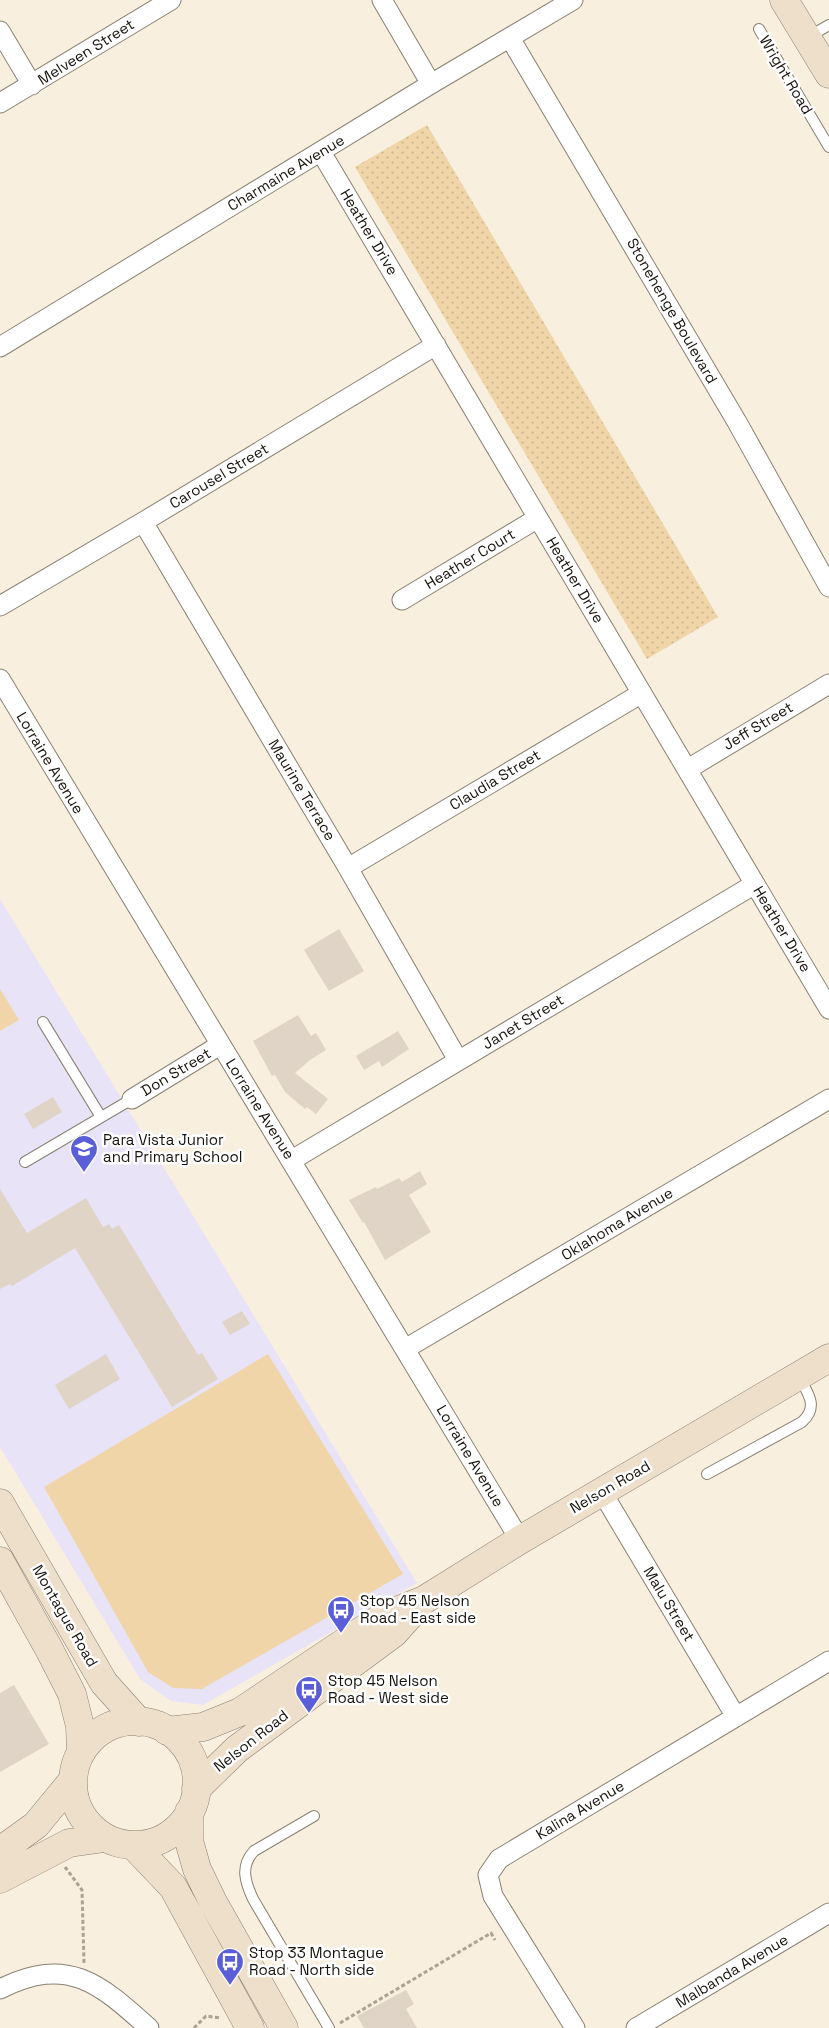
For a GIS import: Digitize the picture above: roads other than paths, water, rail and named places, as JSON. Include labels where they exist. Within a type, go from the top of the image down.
[{"type":"main road","points":[[784,0],[818,31],[829,74]]},
{"type":"main road","name":"Nelson Road","points":[[167,1731],[202,1727],[240,1712],[384,1616],[424,1600],[520,1540],[829,1358]]},
{"type":"main road","name":"Montague Road","points":[[0,1503],[104,1683],[140,1722]]},
{"type":"main road","name":"Montague Road","points":[[0,1561],[72,1694],[78,1718],[81,1753]]},
{"type":"main road","name":"Nelson Road","points":[[192,1801],[237,1749],[394,1633],[424,1600]]},
{"type":"main road","points":[[192,1801],[180,1825],[163,1839],[149,1844],[134,1846],[119,1843],[105,1838],[88,1823],[81,1813],[77,1803],[73,1780],[76,1766],[86,1744],[101,1731],[119,1723],[140,1722],[159,1726],[180,1742],[190,1756],[195,1772],[189,1841],[197,1869],[213,1902],[284,2028]]},
{"type":"main road","points":[[0,1851],[36,1825],[73,1780]]},
{"type":"main road","points":[[0,1879],[69,1843],[105,1838]]},
{"type":"main road","points":[[134,1846],[173,1887],[238,2024]]},
{"type":"street","name":"Melveen Street","points":[[0,103],[170,0]]},
{"type":"street","points":[[382,0],[432,84]]},
{"type":"street","name":"Charmaine Avenue","points":[[0,347],[573,0]]},
{"type":"street","points":[[0,31],[32,85]]},
{"type":"street","name":"Stonehenge Boulevard","points":[[510,38],[722,396],[829,587]]},
{"type":"street","name":"Heather Drive","points":[[321,152],[829,1009]]},
{"type":"street","name":"Carousel Street","points":[[0,606],[436,345]]},
{"type":"street","name":"Heather Court","points":[[402,600],[538,518]]},
{"type":"street","name":"Maurine Terrace","points":[[143,522],[348,868],[458,1060]]},
{"type":"street","name":"Lorraine Avenue","points":[[0,679],[520,1540]]},
{"type":"street","name":"Jeff Street","points":[[688,769],[829,684]]},
{"type":"street","name":"Claudia Street","points":[[348,868],[642,693]]},
{"type":"street","name":"Janet Street","points":[[292,1160],[755,884]]},
{"type":"street","name":"Don Street","points":[[132,1099],[220,1045]]},
{"type":"street","name":"Oklahoma Avenue","points":[[405,1350],[829,1099]]},
{"type":"street","name":"Malu Street","points":[[602,1492],[736,1716]]},
{"type":"street","name":"Kalina Avenue","points":[[575,2028],[493,1896],[488,1874],[499,1859],[829,1661]]},
{"type":"street","name":"Malbanda Avenue","points":[[636,2028],[827,1918]]},
{"type":"street","points":[[0,1989],[36,1974],[68,1975],[85,1980],[101,1988],[118,2000],[149,2028]]},
{"type":"lane","name":"Wright Road","points":[[759,29],[829,147]]},
{"type":"lane","points":[[44,1022],[100,1117]]},
{"type":"lane","points":[[25,1162],[132,1099]]},
{"type":"lane","points":[[707,1474],[808,1417],[812,1402],[798,1376]]},
{"type":"lane","points":[[314,1816],[254,1851],[248,1857],[244,1874],[247,1887],[253,1899],[334,2026]]},
{"type":"place","name":"Para Vista Junior and Primary School","points":[[84,1173]]},
{"type":"place","name":"Stop 45 Nelson Road - East side","points":[[341,1634]]},
{"type":"place","name":"Stop 45 Nelson Road - West side","points":[[309,1714]]},
{"type":"place","name":"Stop 33 Montague Road - North side","points":[[230,1986]]}]
